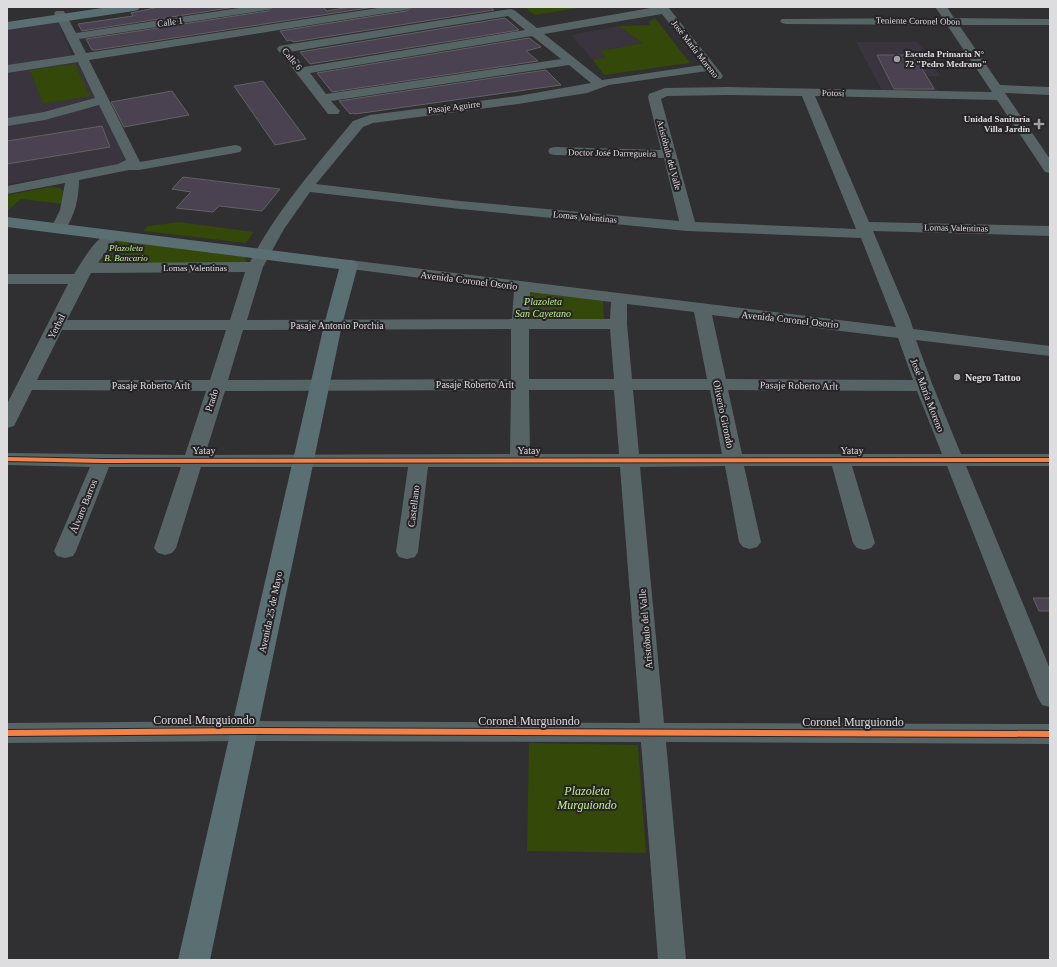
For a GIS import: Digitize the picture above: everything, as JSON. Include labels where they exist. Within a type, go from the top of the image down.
[{"type":"main road","points":[[7,26],[100,7]]},
{"type":"main road","points":[[7,20],[134,7]]},
{"type":"main road","name":"Avenida Coronel Osorio","points":[[7,222],[114,235],[258,261],[349,265]]},
{"type":"main road","name":"Avenida 25 de Mayo","points":[[194,960],[333,325],[349,265]]},
{"type":"street","name":"Calle 1","points":[[72,37],[252,8],[267,7]]},
{"type":"street","points":[[7,69],[406,7]]},
{"type":"street","points":[[941,7],[1050,169]]},
{"type":"street","name":"Calle 6","points":[[252,8],[269,28],[274,38],[333,111]]},
{"type":"street","points":[[302,71],[535,32],[663,8]]},
{"type":"street","name":"José María Moreno","points":[[663,8],[728,91]]},
{"type":"street","points":[[283,49],[507,9],[600,84]]},
{"type":"street","points":[[61,15],[133,161],[127,166]]},
{"type":"street","name":"Teniente Coronel Obon","points":[[786,21],[1050,22]]},
{"type":"street","points":[[322,96],[558,50]]},
{"type":"street","points":[[322,96],[572,61]]},
{"type":"street","name":"Pasaje Aguirre","points":[[258,261],[278,228],[307,187],[358,124],[364,121],[444,108],[526,99],[587,89],[600,84],[710,68]]},
{"type":"street","name":"Potosí","points":[[665,92],[999,92],[1050,90]]},
{"type":"street","name":"Aristóbulo del Valle","points":[[665,92],[654,97],[668,154],[687,219],[687,226]]},
{"type":"street","name":"José María Moreno","points":[[806,92],[906,332],[910,349],[924,386],[1050,698]]},
{"type":"street","points":[[7,122],[45,116],[102,100]]},
{"type":"street","points":[[7,190],[127,166],[139,166],[235,149]]},
{"type":"street","name":"Doctor José Darregueira","points":[[555,151],[668,154]]},
{"type":"street","points":[[59,228],[66,214],[72,188],[72,178]]},
{"type":"street","name":"Lomas Valentinas","points":[[307,187],[460,206],[687,226],[863,230],[1050,231]]},
{"type":"street","name":"Yerbal","points":[[7,422],[83,273],[104,243],[114,235]]},
{"type":"street","name":"Lomas Valentinas","points":[[7,279],[258,261]]},
{"type":"street","name":"Prado","points":[[165,548],[192,460],[258,261]]},
{"type":"street","name":"Avenida Coronel Osorio","points":[[349,265],[702,309],[906,332],[1050,351]]},
{"type":"street","points":[[520,460],[520,324],[522,287]]},
{"type":"street","name":"Aristóbulo del Valle","points":[[620,299],[618,324],[654,733],[672,960]]},
{"type":"street","name":"Oliverio Girondo","points":[[702,309],[750,542]]},
{"type":"street","name":"Pasaje Antonio Porchia","points":[[56,325],[618,324]]},
{"type":"street","name":"Pasaje Roberto Arlt","points":[[27,385],[216,386],[717,384],[924,386]]},
{"type":"street","name":"Yatay","points":[[7,460],[1050,460]]},
{"type":"street","name":"Castellano","points":[[407,552],[419,460]]},
{"type":"street","points":[[840,460],[864,543]]},
{"type":"street","name":"Álvaro Barros","points":[[65,552],[102,461]]},
{"type":"street","name":"Coronel Murguiondo","points":[[7,733],[245,731],[1050,734]]},
{"type":"shaded area","points":[[58,21],[72,56],[7,66],[7,29]]},
{"type":"shaded area","points":[[619,26],[642,43],[601,51],[606,57],[593,60],[571,35]]},
{"type":"shaded area","name":"Escuela Primaria N° 72 \"Pedro Medrano\"","points":[[856,42],[918,42],[940,76],[928,76],[938,91],[882,91]]},
{"type":"shaded area","points":[[78,60],[125,158],[124,161],[114,166],[7,184],[7,71]]},
{"type":"green space","points":[[524,7],[585,7],[535,15]]},
{"type":"green space","points":[[655,18],[690,63],[604,75],[593,60],[606,57],[600,51],[642,43],[619,26],[650,25],[649,22]]},
{"type":"green space","points":[[75,64],[90,96],[43,104],[30,70]]},
{"type":"green space","points":[[50,187],[60,188],[63,191],[62,204],[21,199],[7,211],[7,195]]},
{"type":"green space","points":[[179,222],[254,232],[246,243],[143,231],[148,226]]},
{"type":"green space","name":"Plazoleta B. Bancario","points":[[117,240],[245,257],[247,265],[98,264]]},
{"type":"green space","name":"Plazoleta San Cayetano","points":[[529,291],[603,301],[604,320],[529,319]]},
{"type":"green space","name":"Plazoleta Murguiondo","points":[[529,743],[638,745],[646,853],[527,851]]},
{"type":"building","points":[[159,7],[235,7],[82,31],[78,24],[133,16],[131,13]]},
{"type":"building","points":[[274,7],[323,7],[327,11],[350,7],[374,7],[96,50],[92,50],[86,39],[267,11]]},
{"type":"building","points":[[413,7],[490,7],[494,10],[293,42],[291,40],[287,41],[280,31],[406,11]]},
{"type":"building","points":[[505,18],[519,30],[310,64],[300,52]]},
{"type":"building","points":[[529,38],[541,47],[526,51],[538,61],[332,92],[317,73]]},
{"type":"building","points":[[877,55],[914,55],[934,89],[894,89]]},
{"type":"building","points":[[546,70],[561,85],[355,114],[350,114],[339,101]]},
{"type":"building","points":[[263,81],[306,139],[275,145],[234,86]]},
{"type":"building","points":[[172,91],[189,115],[124,127],[111,102]]},
{"type":"building","points":[[102,126],[110,147],[7,164],[7,141]]},
{"type":"building","points":[[183,177],[280,189],[262,211],[219,206],[213,212],[176,208],[191,192],[172,189]]},
{"type":"building","points":[[1033,598],[1050,598],[1050,611],[1039,611]]},
{"type":"cycle path","points":[[7,459],[102,461],[1050,460]]},
{"type":"cycle path","points":[[7,733],[245,731],[1050,734]]},
{"type":"place","name":"Escuela Primaria N° 72 \"Pedro Medrano\"","points":[[897,59]]},
{"type":"place","name":"Unidad Sanitaria Villa Jardín","points":[[1039,124]]},
{"type":"place","name":"Negro Tattoo","points":[[957,377]]}]
